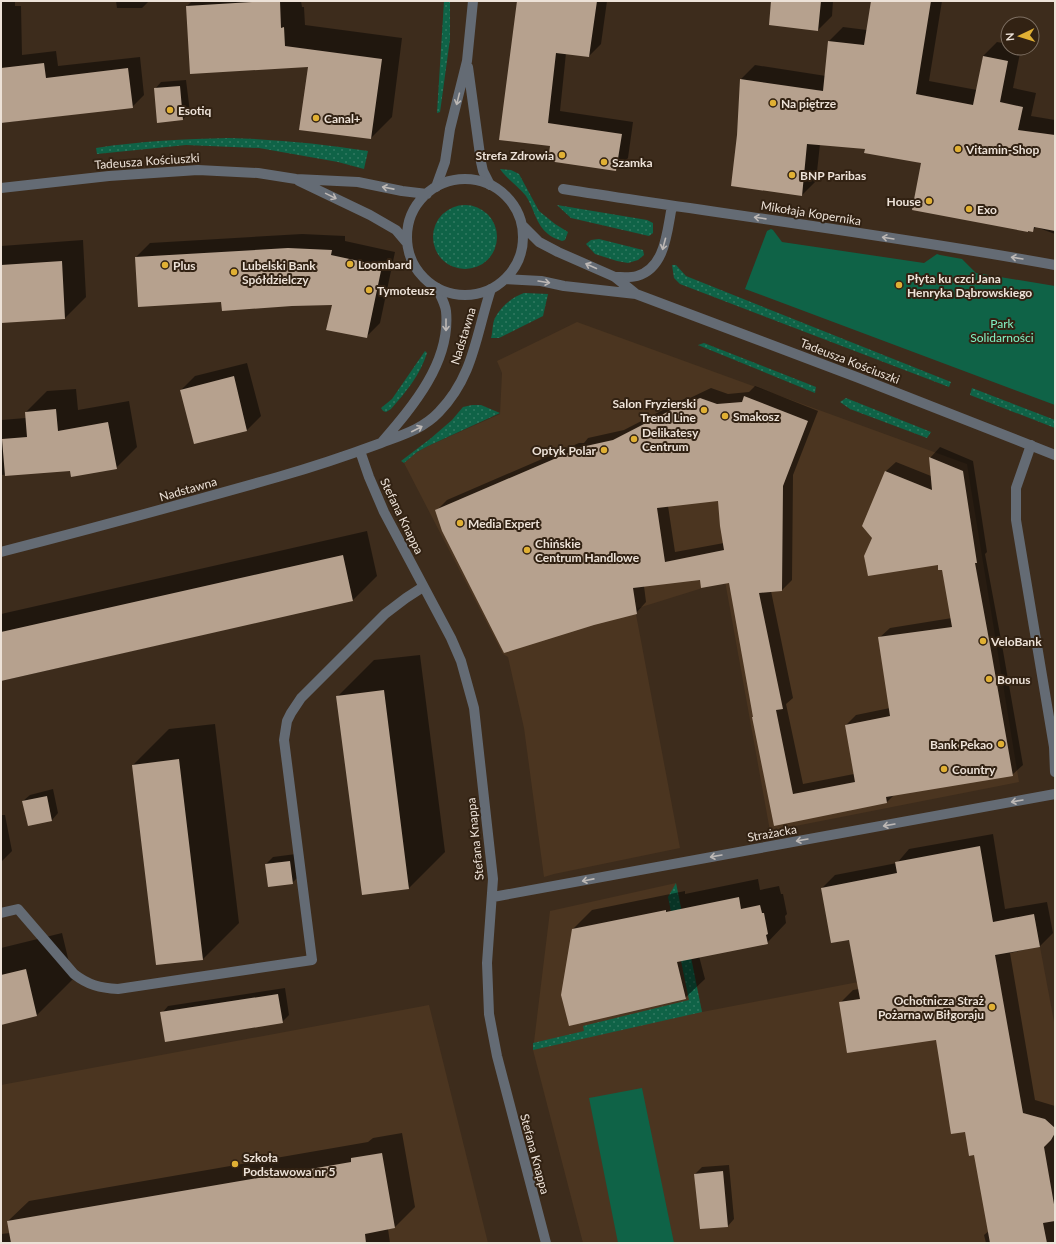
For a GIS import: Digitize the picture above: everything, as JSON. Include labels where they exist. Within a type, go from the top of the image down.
[{"type":"street","points":[[436,187],[445,162],[450,129],[467,61],[473,1]]},
{"type":"street","points":[[467,61],[481,162],[483,171],[490,185]]},
{"type":"street","name":"Tadeusza Kościuszki","points":[[1,188],[186,170],[238,171],[296,179],[358,182],[402,191],[427,194]]},
{"type":"street","name":"Tadeusza Kościuszki","points":[[296,179],[370,215],[396,230],[407,243]]},
{"type":"street","points":[[462,179],[480,181],[490,185],[507,197],[522,225],[523,244],[517,263],[505,279],[491,289],[474,295],[455,294],[437,288],[420,274],[410,254],[407,243],[413,211],[427,194],[436,187],[453,180],[462,179]]},
{"type":"street","name":"Mikołaja Kopernika","points":[[563,189],[775,220],[1055,265]]},
{"type":"street","points":[[615,277],[643,274],[650,270],[657,262],[664,247],[672,206]]},
{"type":"street","name":"Tadeusza Kościuszki","points":[[522,225],[539,242],[615,277],[636,294]]},
{"type":"street","name":"Tadeusza Kościuszki","points":[[505,279],[541,281],[564,286],[636,294],[1055,455]]},
{"type":"street","name":"Nadstawna","points":[[381,443],[419,398],[440,356],[446,332],[446,310],[437,288]]},
{"type":"street","name":"Nadstawna","points":[[1,552],[154,513],[342,458],[420,428],[438,413],[449,401],[467,371],[476,346],[491,289]]},
{"type":"street","points":[[1031,445],[1016,488],[1016,520],[1054,747],[1055,772]]},
{"type":"street","name":"Stefana Knappa","points":[[360,451],[384,512],[451,638],[461,661],[474,708],[492,855],[493,897],[487,963],[489,1014],[498,1063],[546,1243]]},
{"type":"street","points":[[1,913],[18,909],[74,974],[84,982],[104,988],[118,989],[312,960],[284,740],[287,721],[302,698],[370,628],[385,614],[423,587]]},
{"type":"street","name":"Strażacka","points":[[493,897],[1055,794]]},
{"type":"shaded area","points":[[577,322],[967,464],[1019,782],[770,831],[725,581],[635,609],[680,848],[544,877],[524,728],[508,657],[503,654],[404,463],[417,452],[428,446],[500,414],[502,373],[497,361]]},
{"type":"shaded area","points":[[676,883],[702,1012],[1040,947],[1055,1027],[1055,1243],[583,1243],[533,1050],[550,911]]},
{"type":"shaded area","name":"Szkoła Podstawowa nr 5","points":[[429,1005],[488,1243],[1,1243],[1,1085]]},
{"type":"green space","points":[[444,1],[450,1],[450,39],[440,112],[437,113]]},
{"type":"green space","points":[[229,138],[299,142],[368,151],[364,169],[338,162],[259,148],[186,145],[97,154],[96,148],[162,141]]},
{"type":"green space","points":[[500,169],[511,170],[519,174],[539,211],[568,232],[565,240],[562,241],[554,238],[544,230],[526,196]]},
{"type":"green space","points":[[465,205],[483,210],[488,214],[492,219],[497,237],[492,255],[488,260],[483,264],[465,269],[447,264],[442,260],[438,255],[433,237],[438,219],[442,214],[447,210]]},
{"type":"green space","points":[[557,205],[647,220],[653,223],[653,233],[649,236],[571,218]]},
{"type":"green space","name":"Park Solidarności","points":[[771,229],[782,242],[924,263],[937,254],[962,259],[976,273],[1055,286],[1055,405],[745,289],[767,231]]},
{"type":"green space","points":[[599,239],[643,250],[644,255],[638,260],[628,263],[595,254],[586,244],[591,240]]},
{"type":"green space","points":[[672,265],[676,265],[686,276],[951,382],[949,387],[680,284],[674,278]]},
{"type":"green space","points":[[524,293],[548,294],[543,316],[499,338],[491,338],[494,320],[497,314],[511,300]]},
{"type":"green space","points":[[704,343],[816,387],[815,393],[698,345]]},
{"type":"green space","points":[[425,351],[427,353],[421,369],[412,383],[391,409],[386,412],[383,411],[381,408],[392,399]]},
{"type":"green space","points":[[972,388],[1055,420],[1055,428],[970,395]]},
{"type":"green space","points":[[846,398],[931,432],[927,438],[850,409],[840,402]]},
{"type":"green space","points":[[481,405],[500,413],[428,446],[417,452],[404,463],[401,461],[452,420],[463,407]]},
{"type":"green space","points":[[676,883],[702,1012],[533,1050],[533,1043],[584,1031],[583,1026],[689,1000],[668,897]]},
{"type":"green space","points":[[642,1088],[674,1243],[618,1243],[589,1098]]},
{"type":"building","points":[[280,1],[281,28],[284,27],[285,46],[382,59],[371,139],[299,130],[308,67],[190,74],[186,6]]},
{"type":"building","points":[[517,1],[597,1],[589,57],[556,53],[548,123],[622,134],[616,171],[548,161],[550,146],[499,140]]},
{"type":"building","points":[[771,1],[821,1],[818,31],[769,25]]},
{"type":"building","points":[[871,1],[931,1],[916,94],[973,105],[983,56],[1008,61],[1000,102],[1023,107],[1018,130],[1055,135],[1055,231],[1034,227],[1033,232],[1028,232],[912,210],[921,163],[864,153],[865,149],[807,144],[802,196],[731,186],[737,135],[740,79],[823,91],[828,41],[864,45]]},
{"type":"building","points":[[44,63],[46,78],[128,68],[133,108],[1,123],[1,68]]},
{"type":"building","points":[[180,86],[183,120],[157,123],[154,88]]},
{"type":"building","points":[[288,248],[332,250],[331,255],[382,266],[367,338],[326,330],[332,305],[222,311],[221,302],[138,307],[135,257]]},
{"type":"building","points":[[62,261],[65,319],[1,323],[1,265]]},
{"type":"building","points":[[234,376],[247,431],[194,444],[180,390]]},
{"type":"building","points":[[744,396],[808,421],[783,486],[782,591],[759,593],[783,709],[776,710],[793,794],[855,782],[845,725],[890,716],[878,637],[952,627],[942,570],[938,570],[938,565],[868,576],[864,556],[872,538],[862,526],[885,471],[932,490],[929,457],[963,471],[977,563],[975,563],[1013,776],[886,797],[887,803],[774,826],[752,717],[729,583],[701,588],[700,580],[633,588],[637,614],[594,625],[504,653],[442,531],[435,510],[568,453],[578,452],[577,448],[613,440],[675,408],[679,408],[700,398],[717,404],[742,402]],"holes":[[[718,501],[724,550],[665,562],[657,508]]]},
{"type":"building","points":[[56,409],[58,431],[108,422],[117,469],[71,477],[70,471],[5,476],[2,439],[27,437],[25,412]]},
{"type":"building","points":[[343,555],[353,601],[1,681],[1,632]]},
{"type":"building","points":[[384,690],[409,889],[362,895],[336,696]]},
{"type":"building","points":[[179,759],[203,960],[156,965],[132,765]]},
{"type":"building","points":[[47,796],[52,821],[28,826],[22,801]]},
{"type":"building","points":[[980,846],[993,922],[1034,914],[1040,947],[995,955],[1023,1113],[1045,1119],[1055,1128],[1055,1133],[1051,1140],[1044,1147],[1055,1210],[1055,1221],[1043,1223],[1047,1243],[990,1243],[974,1155],[969,1156],[965,1132],[951,1134],[936,1040],[847,1053],[839,1002],[860,999],[849,940],[831,943],[821,888],[897,873],[895,862]]},
{"type":"building","points":[[290,861],[293,884],[268,887],[265,864]]},
{"type":"building","points":[[739,897],[741,909],[760,905],[762,913],[764,913],[768,934],[766,935],[768,944],[677,962],[686,999],[569,1026],[561,995],[572,929]]},
{"type":"building","points":[[26,969],[37,1016],[1,1025],[1,975]]},
{"type":"building","points":[[278,994],[283,1023],[165,1042],[160,1012]]},
{"type":"building","points":[[382,1153],[395,1228],[365,1234],[366,1243],[11,1243],[7,1221],[351,1162],[351,1158]]},
{"type":"building","points":[[723,1171],[728,1227],[700,1229],[694,1174]]},
{"type":"place","name":"Na piętrze","points":[[773,103]]},
{"type":"place","name":"Esotiq","points":[[170,110]]},
{"type":"place","name":"Canal+","points":[[316,118]]},
{"type":"place","name":"Vitamin-Shop","points":[[958,149]]},
{"type":"place","name":"Strefa Zdrowia","points":[[562,155]]},
{"type":"place","name":"Szamka","points":[[604,162]]},
{"type":"place","name":"BNP Paribas","points":[[792,175]]},
{"type":"place","name":"House","points":[[929,201]]},
{"type":"place","name":"Exo","points":[[969,209]]},
{"type":"place","name":"Loombard","points":[[350,264]]},
{"type":"place","name":"Plus","points":[[165,265]]},
{"type":"place","name":"Lubelski Bank Spółdzielczy","points":[[234,272]]},
{"type":"place","name":"Płyta ku czci Jana Henryka Dąbrowskiego","points":[[899,285]]},
{"type":"place","name":"Tymoteusz","points":[[369,290]]},
{"type":"place","name":"Salon Fryzierski Trend Line","points":[[704,410]]},
{"type":"place","name":"Smakosz","points":[[725,416]]},
{"type":"place","name":"Delikatesy Centrum","points":[[634,439]]},
{"type":"place","name":"Optyk Polar","points":[[604,450]]},
{"type":"place","name":"Media Expert","points":[[460,523]]},
{"type":"place","name":"Chińskie Centrum Handlowe","points":[[527,550]]},
{"type":"place","name":"VeloBank","points":[[983,641]]},
{"type":"place","name":"Bonus","points":[[989,679]]},
{"type":"place","name":"Bank Pekao","points":[[1001,744]]},
{"type":"place","name":"Country","points":[[944,769]]},
{"type":"place","name":"Ochotnicza Straż Pożarna w Biłgoraju","points":[[992,1007]]},
{"type":"place","name":"Szkoła Podstawowa nr 5","points":[[235,1164]]}]
